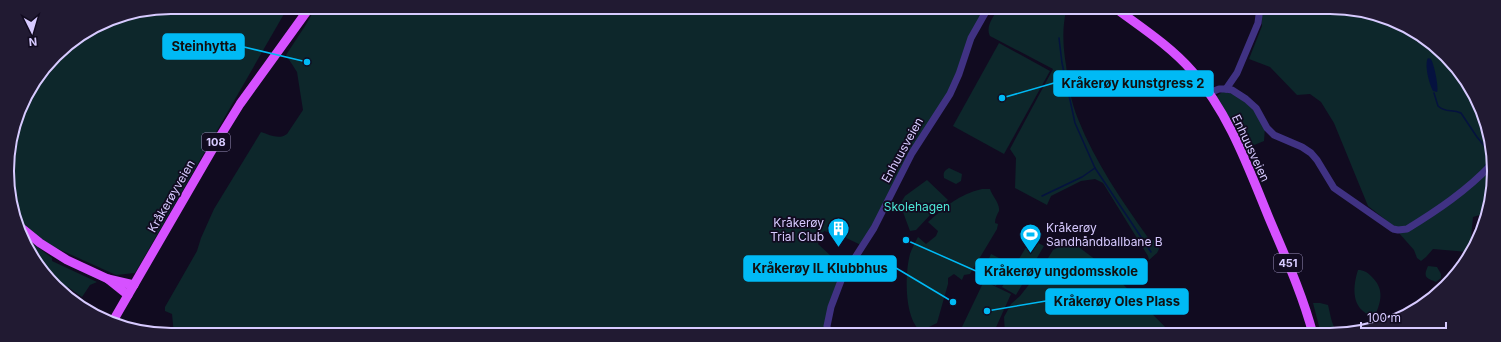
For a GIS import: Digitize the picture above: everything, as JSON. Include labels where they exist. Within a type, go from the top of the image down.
[{"type":"main road","name":"Kråkerøyveien","points":[[115,318],[240,104],[305,14]]},
{"type":"main road","name":"Enhuusveien","points":[[1123,14],[1151,34],[1175,54],[1193,72],[1209,93],[1228,124],[1244,156],[1299,288],[1311,328]]},
{"type":"main road","points":[[26,232],[55,254],[108,279],[134,285]]},
{"type":"main road","points":[[108,279],[128,295]]},
{"type":"street","name":"Enhuusveien","points":[[827,328],[831,307],[842,278],[874,228],[912,153],[950,94],[959,74],[971,38],[985,14]]},
{"type":"street","points":[[1226,88],[1237,73],[1258,23],[1259,14]]},
{"type":"street","points":[[1209,93],[1226,88],[1236,92],[1256,108],[1267,128],[1274,135],[1302,147],[1311,153],[1334,188],[1393,229],[1407,229],[1458,196],[1487,169]]},
{"type":"green space","points":[[284,14],[135,273],[116,275],[45,243],[24,225],[19,212],[14,181],[15,151],[22,121],[35,92],[46,75],[67,53],[84,40],[102,30],[130,19],[151,15]]},
{"type":"green space","points":[[312,14],[985,14],[959,74],[863,246],[842,236],[824,231],[818,244],[831,256],[833,274],[839,286],[829,328],[173,328],[172,314],[165,311],[165,307],[197,251],[214,209],[261,132],[274,136],[284,136],[287,134],[303,110],[297,72],[286,55]]},
{"type":"green space","points":[[995,14],[1066,14],[1063,31],[1064,52],[1069,86],[1076,113],[1092,151],[1110,181],[1149,239],[1157,241],[1159,249],[1157,253],[1149,260],[1103,183],[1095,179],[1081,181],[1051,196],[1047,205],[1015,188],[1016,158],[1010,149],[1053,69],[990,36],[989,25]]},
{"type":"green space","points":[[1261,14],[1340,14],[1371,19],[1399,30],[1417,40],[1426,46],[1448,67],[1461,84],[1475,111],[1482,130],[1487,161],[1487,181],[1482,212],[1481,214],[1473,217],[1472,238],[1465,252],[1433,249],[1421,261],[1417,258],[1414,250],[1391,224],[1368,206],[1334,123],[1321,102],[1310,94],[1297,95],[1270,67],[1249,59],[1262,26]]},
{"type":"green space","points":[[999,43],[1050,71],[1004,154],[953,126]]},
{"type":"green space","points":[[1224,91],[1238,96],[1257,113],[1265,127],[1264,141],[1247,148],[1216,98]]},
{"type":"green space","points":[[949,168],[962,174],[961,181],[956,184],[944,178],[944,172]]},
{"type":"green space","name":"Skolehagen","points":[[927,180],[948,200],[931,214],[916,230],[910,231],[900,204],[905,196]]},
{"type":"green space","points":[[990,189],[999,208],[995,221],[995,223],[998,224],[997,229],[970,274],[964,275],[962,280],[954,274],[948,278],[948,284],[937,323],[927,328],[918,328],[914,323],[908,304],[907,272],[910,254],[918,237],[926,244],[936,236],[938,231],[928,222],[934,216],[946,206],[974,191]]},
{"type":"green space","points":[[1031,239],[1044,246],[1030,270],[1020,265],[1030,271],[1016,295],[1002,287]]},
{"type":"green space","points":[[31,242],[52,258],[52,261],[97,282],[90,285],[82,297],[68,287],[65,287],[46,267]]},
{"type":"green space","points":[[1064,244],[1076,245],[1108,269],[1166,328],[1005,328],[1004,317],[1011,304],[1020,296],[1042,268],[1053,250]]},
{"type":"green space","points":[[991,254],[1007,262],[996,286],[980,278]]},
{"type":"green space","points":[[1428,266],[1437,267],[1441,274],[1441,278],[1436,282],[1426,277]]},
{"type":"green space","points":[[1358,270],[1369,274],[1379,287],[1380,301],[1374,318],[1359,307],[1355,297],[1355,280]]},
{"type":"green space","points":[[984,281],[1011,294],[996,328],[962,327]]},
{"type":"green space","points":[[1313,303],[1328,305],[1335,328],[1319,328]]},
{"type":"shaded area","points":[[1428,58],[1431,59],[1437,81],[1437,92],[1433,91],[1430,84],[1427,69]]},
{"type":"waterway","points":[[1059,38],[1062,63],[1075,123],[1095,168],[1151,252]]},
{"type":"waterway","points":[[1434,93],[1438,106],[1444,110],[1461,113],[1485,147]]},
{"type":"waterway","points":[[1042,196],[1082,177],[1095,168]]},
{"type":"place","name":"Steinhytta","points":[[307,62]]},
{"type":"place","name":"Kråkerøy kunstgress 2","points":[[1002,98]]},
{"type":"place","name":"Kråkerøy ungdomsskole","points":[[906,240]]},
{"type":"place","name":"Kråkerøy Trial Club","points":[[839,248]]},
{"type":"place","name":"Kråkerøy Sandhåndballbane B","points":[[1030,254]]},
{"type":"place","name":"Kråkerøy IL Klubbhus","points":[[953,302]]},
{"type":"place","name":"Kråkerøy Oles Plass","points":[[987,311]]}]
